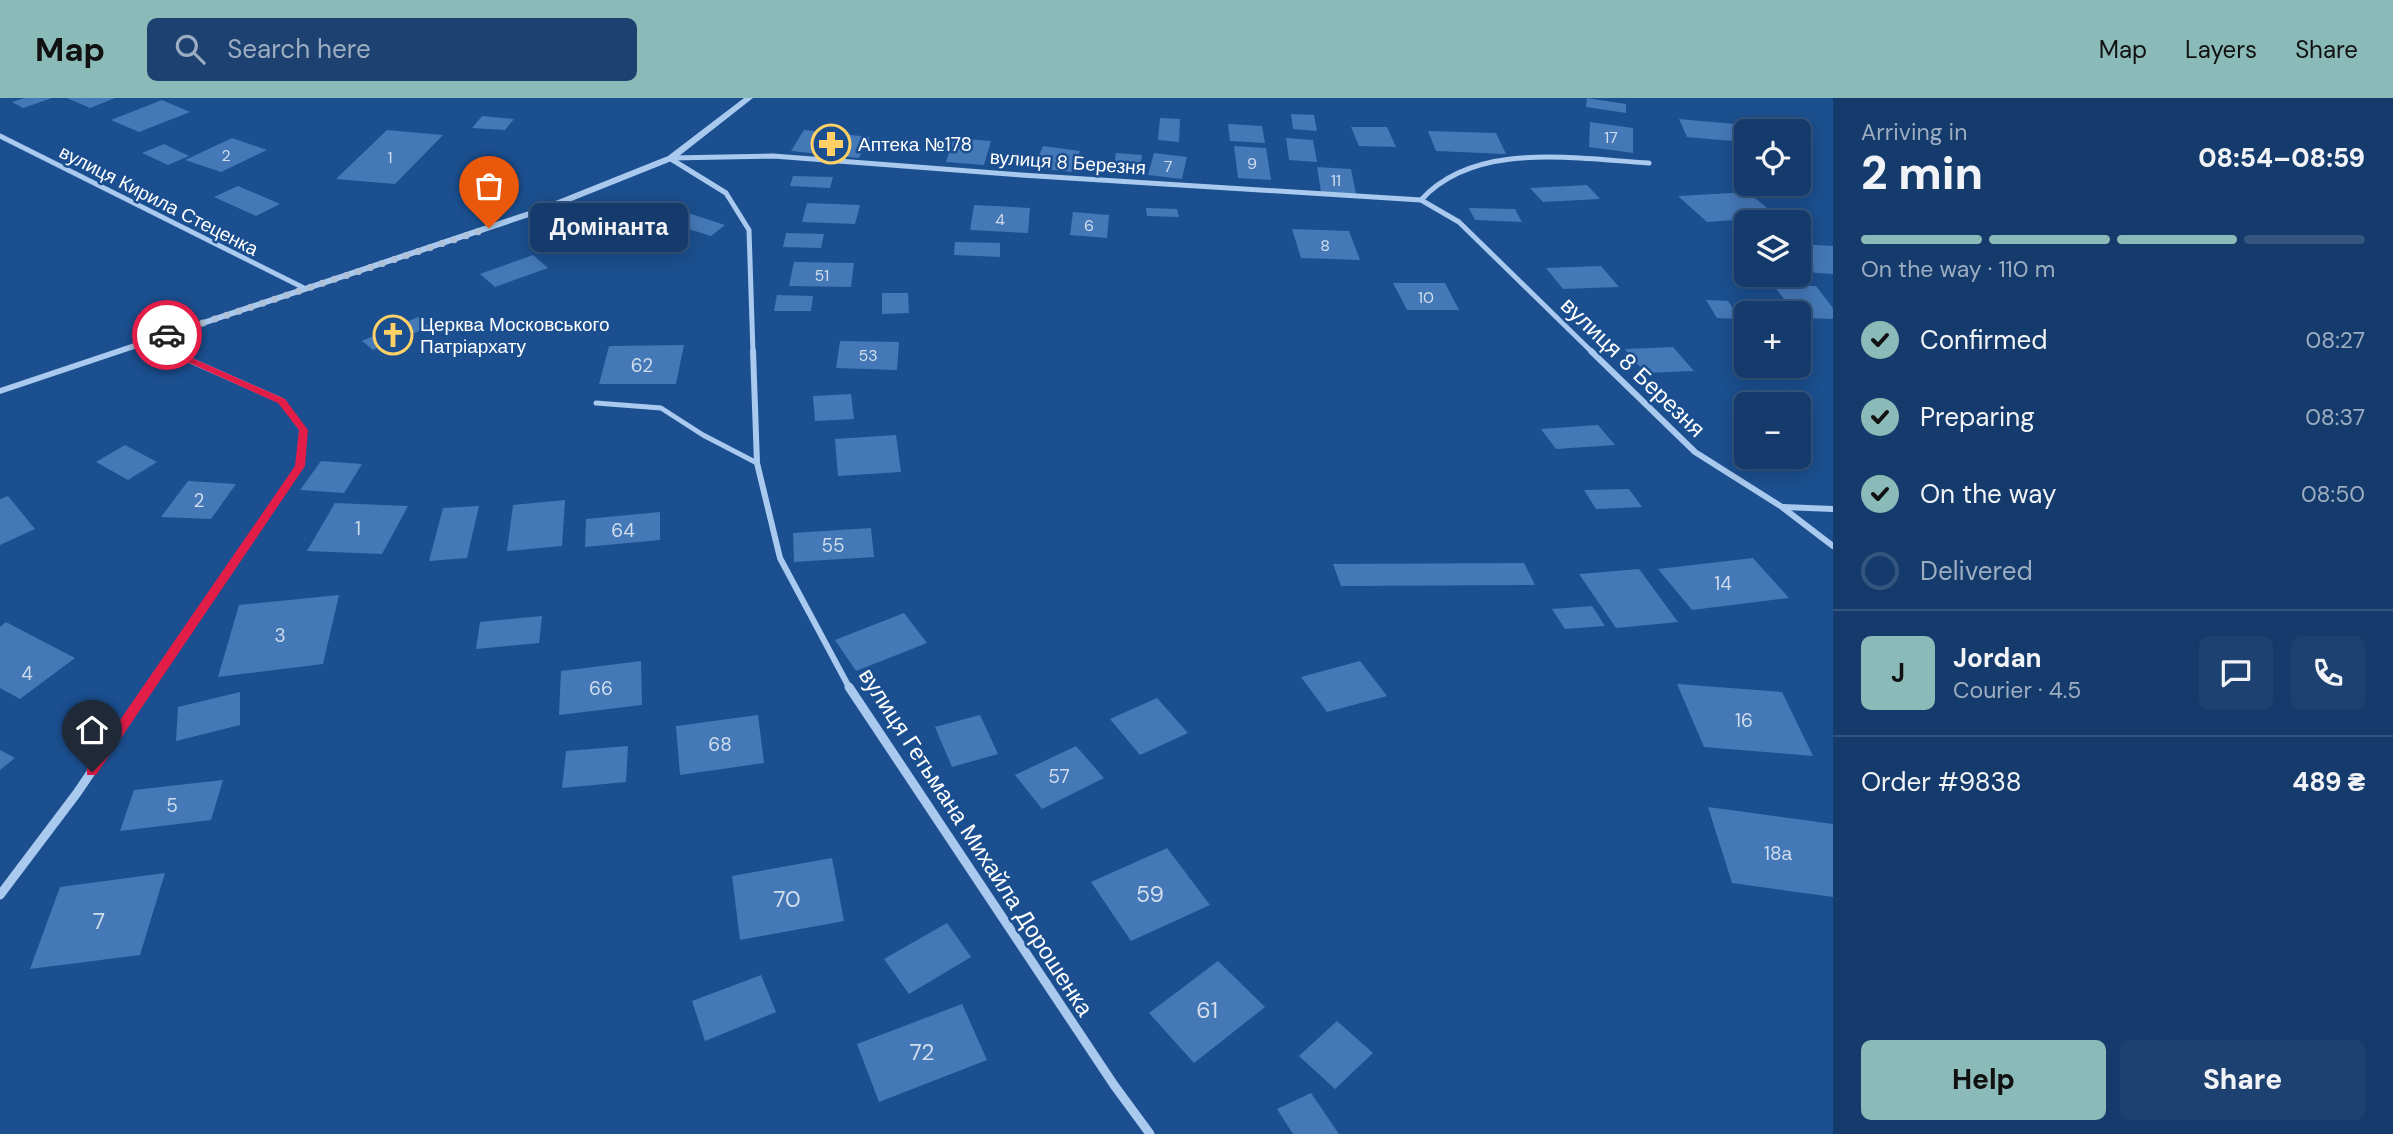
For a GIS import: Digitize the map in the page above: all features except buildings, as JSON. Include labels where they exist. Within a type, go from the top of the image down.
[{"type":"street","points":[[0,391],[541,210],[671,158],[750,98]]},
{"type":"street","name":"вулиця Кирила Стеценка","points":[[0,136],[306,289]]},
{"type":"street","name":"вулиця 8 Березня","points":[[671,158],[773,156],[1021,175],[1421,200],[1460,222],[1695,452],[1783,508],[1833,546]]},
{"type":"street","name":"вулиця Гетьмана Михайла Дорошенка","points":[[671,158],[726,193],[749,230],[757,463],[780,558],[859,706],[1114,1085],[1150,1134]]},
{"type":"street","points":[[1421,200],[1436,184],[1473,167],[1515,159],[1649,163]]},
{"type":"street","points":[[0,895],[77,793],[300,466],[303,430],[282,401],[148,342]]},
{"type":"street","points":[[1783,508],[1833,509]]},
{"type":"lane","points":[[596,403],[661,408],[703,435],[757,463]]},
{"type":"way so far","points":[[167,335],[489,228]]},
{"type":"place","name":"Аптека №178","points":[[831,144]]},
{"type":"place","name":"Домінанта","points":[[489,228]]},
{"type":"place","name":"Церква Московського Патріархату","points":[[393,335]]},
{"type":"route","points":[[92,772],[300,466],[303,430],[282,401],[148,342],[167,335]]}]
